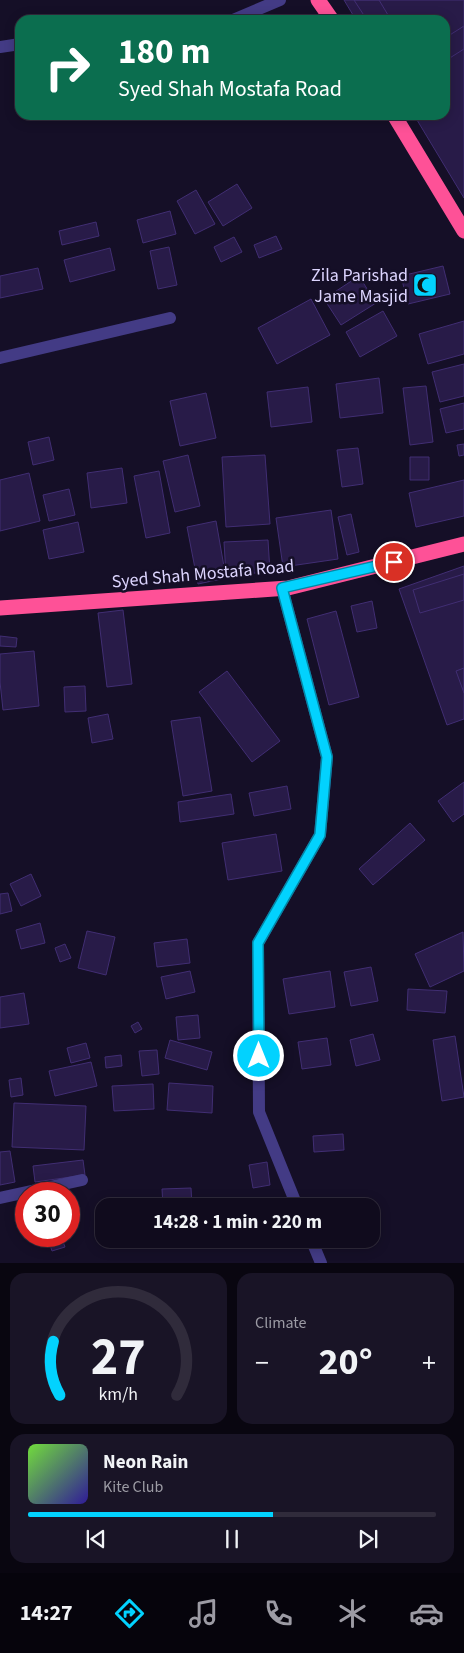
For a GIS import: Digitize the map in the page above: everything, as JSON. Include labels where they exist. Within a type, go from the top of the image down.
[{"type":"highway","points":[[318,0],[328,15]]},
{"type":"highway","points":[[397,120],[464,230]]},
{"type":"highway","name":"Syed Shah Mostafa Road","points":[[0,608],[282,588],[464,544]]},
{"type":"street","points":[[244,15],[280,0]]},
{"type":"street","points":[[0,47],[15,45]]},
{"type":"street","points":[[0,358],[170,318]]},
{"type":"street","points":[[282,588],[327,757],[320,835],[258,943],[259,1112],[294,1198]]},
{"type":"street","points":[[0,1198],[82,1180]]},
{"type":"street","points":[[314,1248],[320,1263]]},
{"type":"building","points":[[344,0],[464,0],[464,198],[417,120],[450,120],[450,15],[353,15]]},
{"type":"building","points":[[354,0],[379,0],[388,15],[364,15]]},
{"type":"building","points":[[464,26],[464,49],[450,58],[450,35]]},
{"type":"building","points":[[237,184],[252,208],[223,226],[208,202]]},
{"type":"building","points":[[196,190],[215,224],[195,234],[177,201]]},
{"type":"building","points":[[170,211],[176,234],[143,243],[137,220]]},
{"type":"building","points":[[96,222],[99,236],[62,245],[59,231]]},
{"type":"building","points":[[276,236],[282,249],[259,258],[254,245]]},
{"type":"building","points":[[234,237],[242,252],[221,262],[214,247]]},
{"type":"building","points":[[169,247],[177,285],[158,289],[150,251]]},
{"type":"building","points":[[110,248],[115,270],[70,282],[64,260]]},
{"type":"building","name":"Zila Parishad Jame Masjid","points":[[443,266],[450,294],[408,304],[401,276]]},
{"type":"building","points":[[38,268],[43,289],[0,298],[0,276]]},
{"type":"building","points":[[359,276],[376,303],[341,325],[324,299]]},
{"type":"building","points":[[311,299],[330,335],[277,364],[258,328]]},
{"type":"building","points":[[383,311],[397,336],[360,357],[346,332]]},
{"type":"building","points":[[464,321],[464,354],[428,364],[419,334]]},
{"type":"building","points":[[464,364],[464,396],[440,402],[432,372]]},
{"type":"building","points":[[379,378],[383,413],[340,418],[336,384]]},
{"type":"building","points":[[426,386],[433,442],[410,445],[403,388]]},
{"type":"building","points":[[308,387],[312,422],[271,427],[267,392]]},
{"type":"building","points":[[206,393],[216,438],[180,446],[170,401]]},
{"type":"building","points":[[464,403],[464,429],[446,433],[440,409]]},
{"type":"building","points":[[49,437],[54,460],[33,465],[28,442]]},
{"type":"building","points":[[464,444],[464,455],[459,456],[457,445]]},
{"type":"building","points":[[358,448],[363,484],[342,487],[337,450]]},
{"type":"building","points":[[188,455],[200,506],[175,512],[163,461]]},
{"type":"building","points":[[265,455],[270,524],[226,527],[222,457]]},
{"type":"building","points":[[410,457],[429,457],[429,480],[410,480]]},
{"type":"building","points":[[122,468],[127,503],[91,508],[87,473]]},
{"type":"building","points":[[159,471],[170,533],[146,538],[134,476]]},
{"type":"building","points":[[29,473],[40,521],[0,531],[0,480]]},
{"type":"building","points":[[464,480],[464,516],[416,527],[409,493]]},
{"type":"building","points":[[69,489],[75,515],[49,521],[43,495]]},
{"type":"building","points":[[331,510],[338,559],[283,567],[276,518]]},
{"type":"building","points":[[351,514],[359,552],[347,555],[338,517]]},
{"type":"building","points":[[216,521],[226,578],[198,584],[187,527]]},
{"type":"building","points":[[78,522],[84,552],[49,559],[43,530]]},
{"type":"building","points":[[268,540],[270,572],[226,575],[224,542]]},
{"type":"building","points":[[464,566],[464,719],[447,725],[399,589]]},
{"type":"building","points":[[464,574],[464,600],[420,613],[413,590]]},
{"type":"building","points":[[372,601],[377,628],[357,632],[351,606]]},
{"type":"building","points":[[123,610],[132,684],[107,687],[98,613]]},
{"type":"building","points":[[336,611],[359,697],[329,705],[307,619]]},
{"type":"building","points":[[0,636],[17,638],[16,647],[0,646]]},
{"type":"building","points":[[34,651],[39,706],[3,710],[0,654]]},
{"type":"building","points":[[464,668],[464,693],[456,671]]},
{"type":"building","points":[[227,671],[280,741],[252,762],[199,692]]},
{"type":"building","points":[[85,686],[86,711],[65,712],[64,687]]},
{"type":"building","points":[[108,714],[113,739],[92,743],[88,718]]},
{"type":"building","points":[[200,717],[212,791],[183,796],[171,721]]},
{"type":"building","points":[[464,782],[464,814],[453,822],[438,801]]},
{"type":"building","points":[[287,786],[291,809],[254,816],[249,793]]},
{"type":"building","points":[[231,794],[234,814],[180,822],[178,802]]},
{"type":"building","points":[[410,823],[425,840],[373,885],[359,869]]},
{"type":"building","points":[[276,834],[282,871],[228,880],[222,843]]},
{"type":"building","points":[[31,874],[41,896],[21,906],[10,884]]},
{"type":"building","points":[[8,893],[12,911],[0,914],[0,894]]},
{"type":"building","points":[[40,923],[45,943],[21,949],[16,930]]},
{"type":"building","points":[[87,931],[115,937],[106,975],[78,968]]},
{"type":"building","points":[[463,932],[464,971],[430,987],[415,954]]},
{"type":"building","points":[[187,939],[190,963],[157,967],[154,943]]},
{"type":"building","points":[[65,944],[71,958],[60,962],[55,948]]},
{"type":"building","points":[[371,967],[378,1001],[351,1006],[344,972]]},
{"type":"building","points":[[190,971],[195,992],[166,999],[161,977]]},
{"type":"building","points":[[330,971],[335,1007],[289,1014],[283,979]]},
{"type":"building","points":[[408,989],[447,991],[445,1013],[407,1010]]},
{"type":"building","points":[[24,993],[29,1024],[0,1028],[0,997]]},
{"type":"building","points":[[198,1015],[200,1038],[178,1040],[176,1017]]},
{"type":"building","points":[[138,1022],[142,1029],[135,1033],[131,1026]]},
{"type":"building","points":[[373,1034],[380,1060],[356,1066],[350,1040]]},
{"type":"building","points":[[455,1036],[464,1097],[442,1101],[433,1040]]},
{"type":"building","points":[[327,1038],[331,1065],[302,1069],[298,1042]]},
{"type":"building","points":[[170,1040],[212,1052],[207,1070],[165,1058]]},
{"type":"building","points":[[86,1043],[90,1058],[71,1063],[67,1048]]},
{"type":"building","points":[[157,1050],[159,1074],[142,1076],[139,1051]]},
{"type":"building","points":[[121,1055],[122,1066],[106,1068],[105,1057]]},
{"type":"building","points":[[91,1062],[97,1086],[55,1096],[49,1071]]},
{"type":"building","points":[[21,1078],[23,1095],[11,1097],[9,1080]]},
{"type":"building","points":[[169,1083],[213,1086],[212,1113],[167,1110]]},
{"type":"building","points":[[153,1084],[154,1109],[114,1111],[112,1086]]},
{"type":"building","points":[[14,1103],[86,1106],[84,1150],[12,1147]]},
{"type":"building","points":[[343,1134],[344,1150],[314,1152],[313,1136]]},
{"type":"building","points":[[10,1151],[15,1182],[0,1185],[0,1152]]},
{"type":"building","points":[[83,1160],[85,1175],[35,1182],[33,1166]]},
{"type":"building","points":[[267,1162],[270,1185],[253,1188],[249,1165]]},
{"type":"building","points":[[191,1188],[192,1198],[163,1198],[162,1189]]},
{"type":"building","points":[[51,1247],[65,1247],[52,1251]]},
{"type":"place","name":"Zila Parishad Jame Masjid","points":[[425,285]]},
{"type":"route","points":[[259,1056],[258,943],[320,835],[327,757],[282,588],[394,562]]}]
